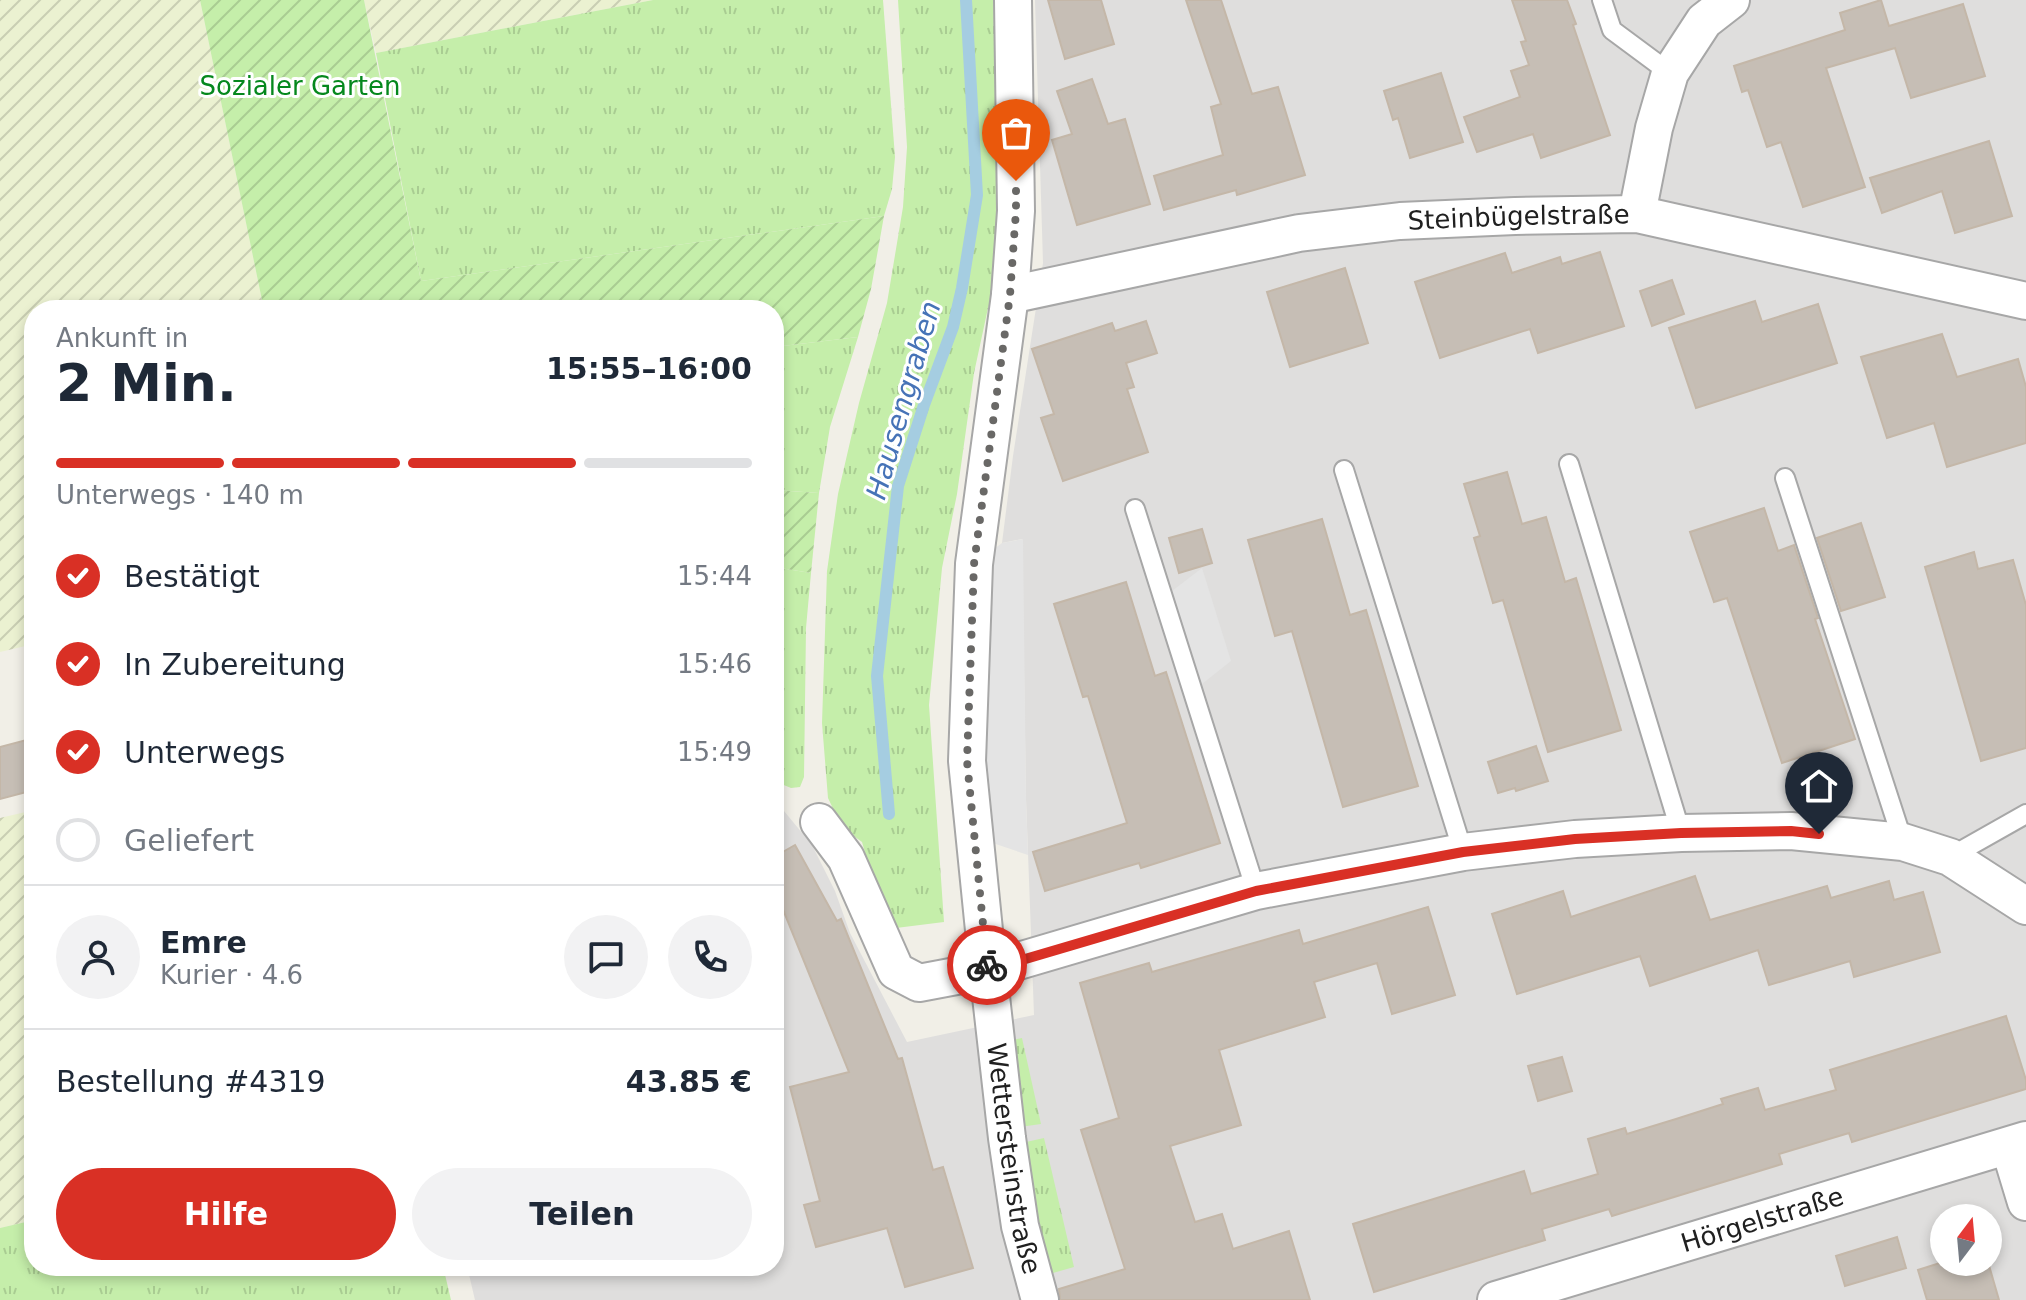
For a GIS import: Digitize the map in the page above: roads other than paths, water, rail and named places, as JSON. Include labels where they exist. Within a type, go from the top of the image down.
[{"type":"street","name":"Wettersteinstraße","points":[[1013,0],[1016,211],[1010,295],[973,579],[967,761],[1007,1138],[1020,1226],[1040,1300]]},
{"type":"street","points":[[1637,214],[1654,128],[1670,73],[1704,21],[1731,0]]},
{"type":"street","name":"Steinbügelstraße","points":[[1010,295],[1299,233],[1414,220],[1637,214],[2026,301]]},
{"type":"street","points":[[819,822],[846,858],[896,971],[919,983],[988,970],[1256,891],[1463,852],[1575,839],[1791,831],[1903,842],[1950,857],[2026,906]]},
{"type":"street","points":[[2017,1143],[2026,1202]]},
{"type":"street","name":"Hörgelstraße","points":[[1496,1300],[2017,1143]]},
{"type":"lane","points":[[1602,0],[1612,30],[1670,73]]},
{"type":"lane","points":[[1569,464],[1681,833]]},
{"type":"lane","points":[[1344,470],[1463,852]]},
{"type":"lane","points":[[1785,478],[1903,842]]},
{"type":"lane","points":[[1135,509],[1256,891]]},
{"type":"lane","points":[[1950,857],[2026,814]]},
{"type":"waterway","name":"Hausengraben","points":[[889,814],[877,676],[898,486],[953,327],[977,195],[966,0]]},
{"type":"park label","name":"Sozialer Garten","points":[[300,86]]}]
